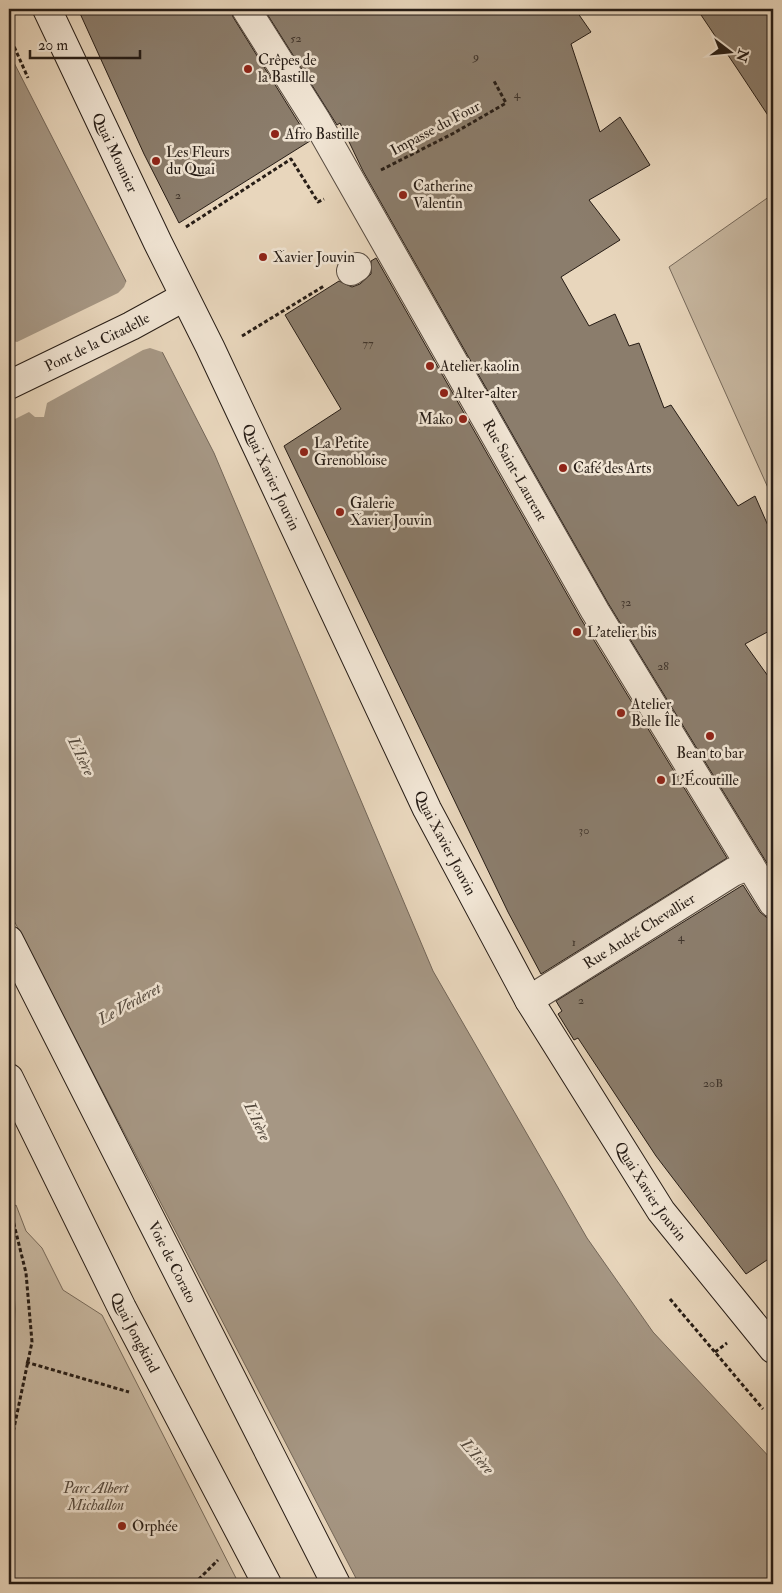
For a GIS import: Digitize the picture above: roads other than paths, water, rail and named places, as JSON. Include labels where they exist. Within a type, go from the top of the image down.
[{"type":"main road","name":"Quai Mounier","points":[[46,9],[184,297]]},
{"type":"main road","name":"Rue Saint-Laurent","points":[[246,9],[316,120],[594,611],[773,903]]},
{"type":"main road","name":"Pont de la Citadelle","points":[[9,385],[184,297]]},
{"type":"main road","name":"Quai Xavier Jouvin","points":[[184,297],[210,347],[427,809],[529,1000],[661,1211],[771,1341]]},
{"type":"main road","name":"Rue André Chevallier","points":[[529,1000],[733,872],[750,865]]},
{"type":"main road","name":"Voie de Corato","points":[[9,940],[336,1584]]},
{"type":"main road","name":"Quai Jongkind","points":[[9,1078],[122,1308],[267,1584]]},
{"type":"water","points":[[9,53],[214,453],[433,971],[587,1238],[653,1332],[773,1461],[773,1584],[359,1584],[9,911]]},
{"type":"place","name":"Crêpes de la Bastille","points":[[248,69]]},
{"type":"place","name":"Afro Bastille","points":[[275,134]]},
{"type":"place","name":"Les Fleurs du Quai","points":[[156,161]]},
{"type":"place","name":"Catherine Valentin","points":[[403,195]]},
{"type":"place","name":"Xavier Jouvin","points":[[263,257]]},
{"type":"place","name":"Atelier kaolin","points":[[430,366]]},
{"type":"place","name":"Alter-alter","points":[[444,393]]},
{"type":"place","name":"Mako","points":[[463,419]]},
{"type":"place","name":"La Petite Grenobloise","points":[[304,452]]},
{"type":"place","name":"Café des Arts","points":[[563,468]]},
{"type":"place","name":"Galerie Xavier Jouvin","points":[[340,512]]},
{"type":"place","name":"L'atelier bis","points":[[577,632]]},
{"type":"place","name":"Atelier Belle Île","points":[[621,713]]},
{"type":"place","name":"Bean to bar","points":[[710,736]]},
{"type":"place","name":"L'Écoutille","points":[[661,780]]},
{"type":"place","name":"Orphée","points":[[122,1526]]},
{"type":"water label","name":"L'Isère","points":[[82,756]]},
{"type":"water label","name":"Le Verderet","points":[[129,1003]]},
{"type":"water label","name":"L'Isère","points":[[258,1121]]},
{"type":"water label","name":"L'Isère","points":[[478,1456]]},
{"type":"park label","name":"Parc Albert Michallon","points":[[96,1496]]}]
